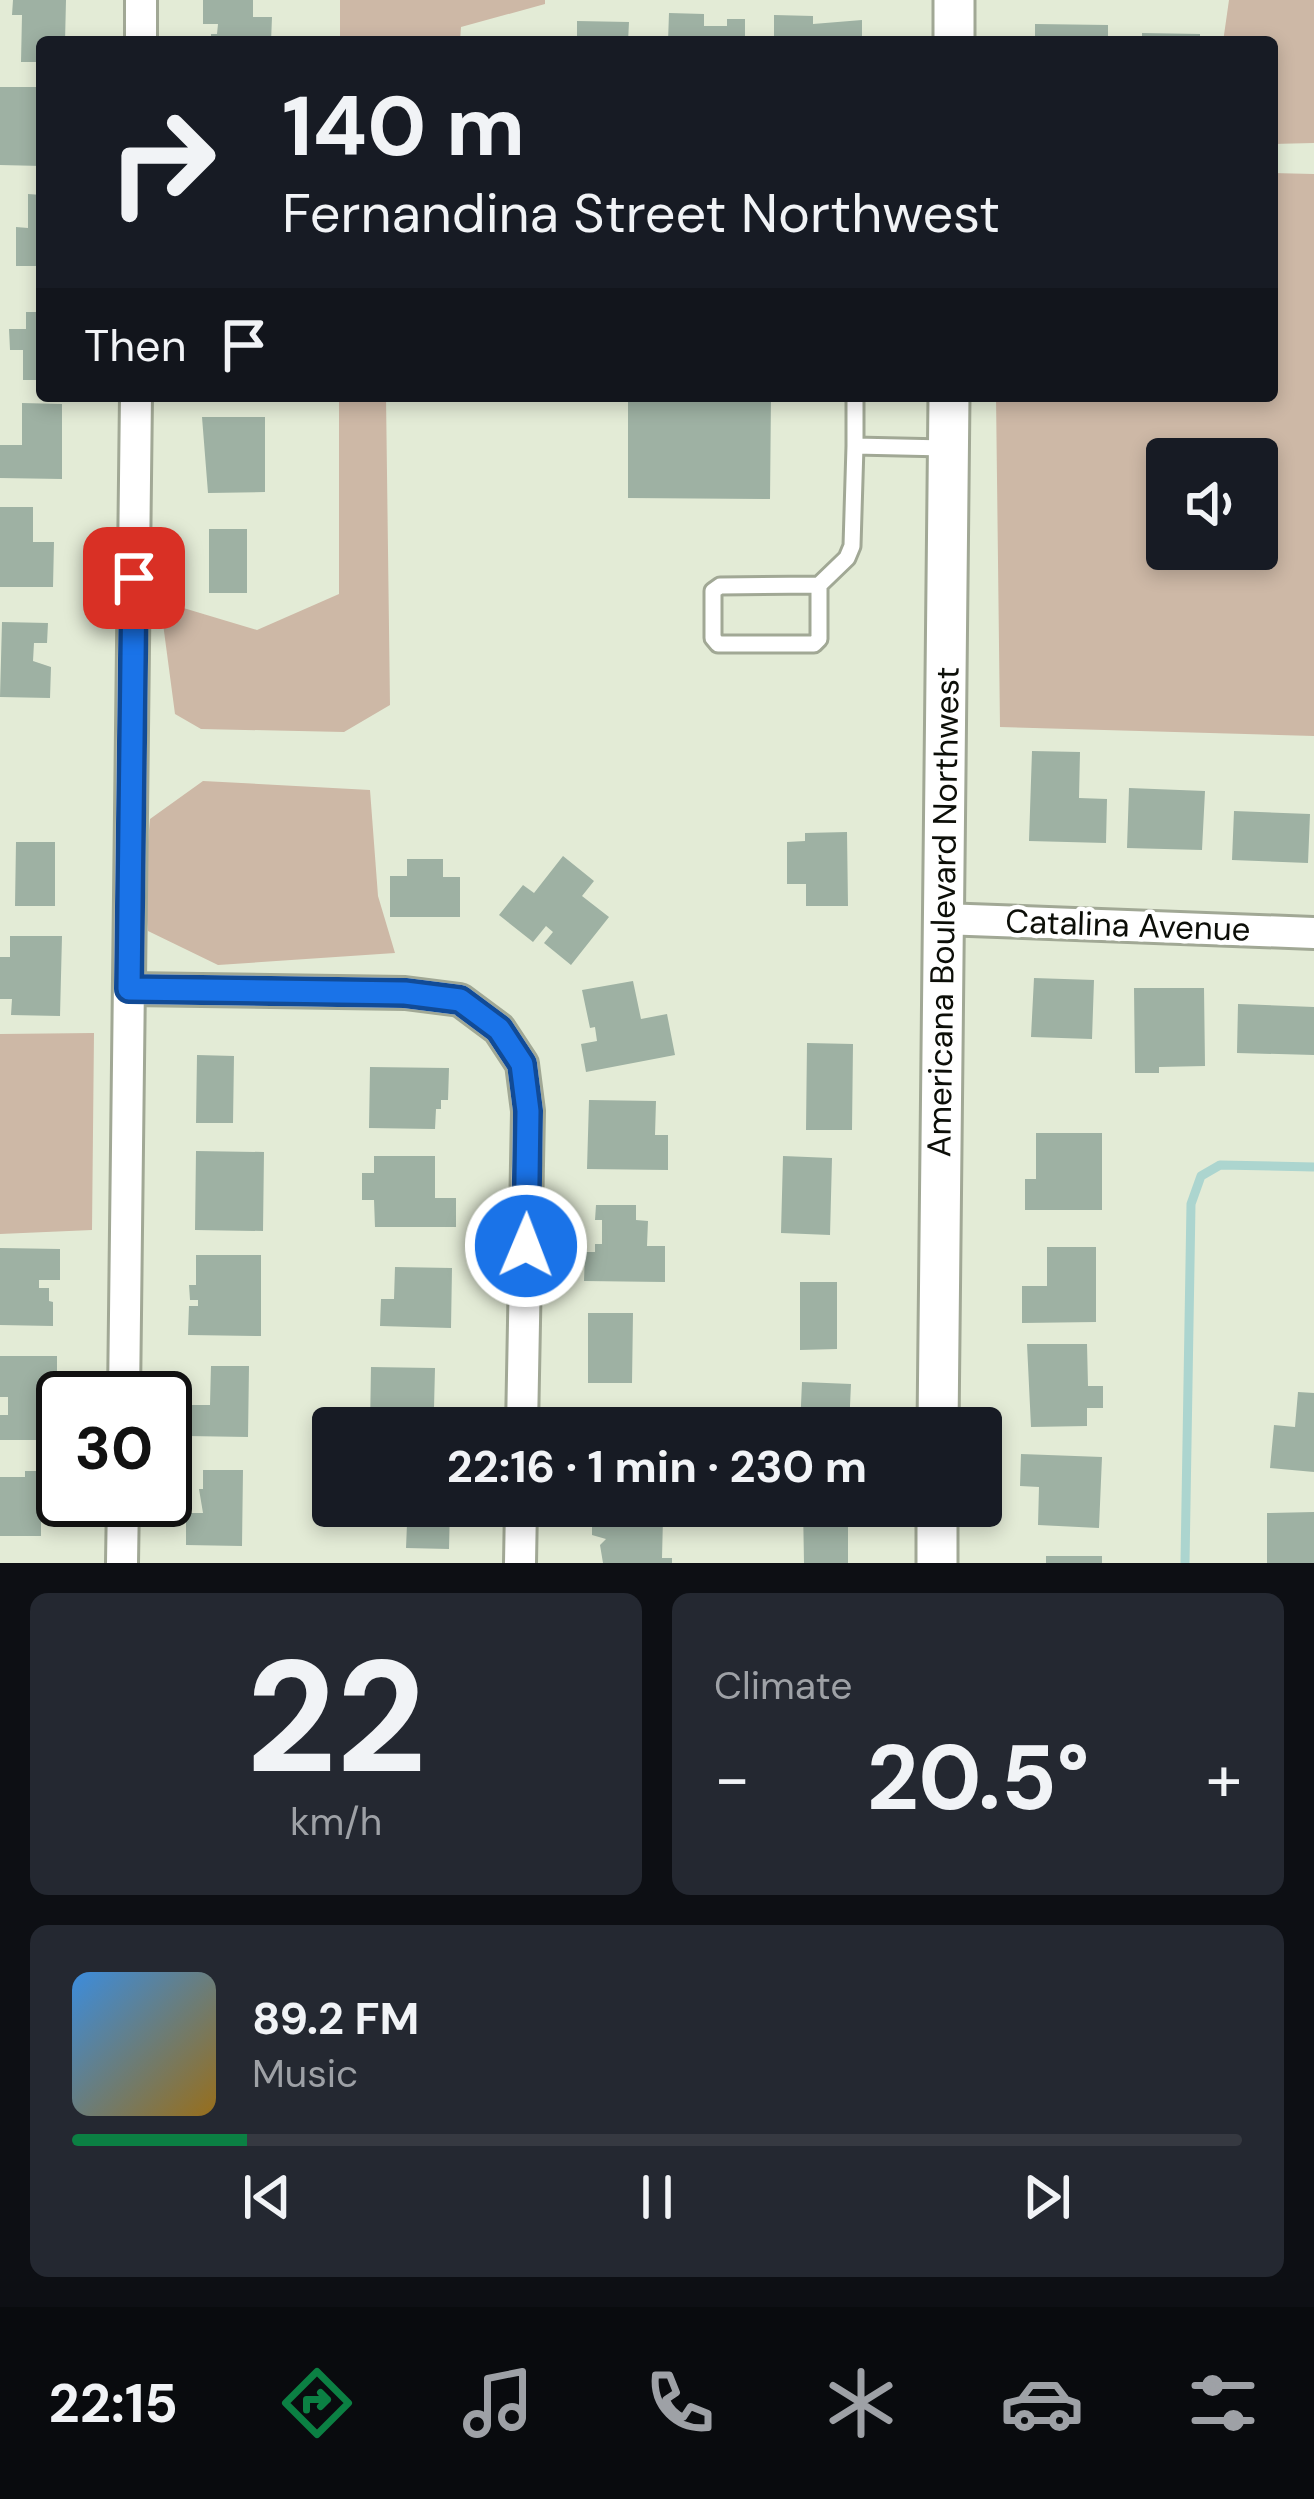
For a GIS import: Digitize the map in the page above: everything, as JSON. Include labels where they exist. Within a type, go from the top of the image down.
[{"type":"street","points":[[141,0],[141,36]]},
{"type":"street","points":[[954,0],[954,36]]},
{"type":"street","points":[[124,1371],[136,402]]},
{"type":"street","name":"Americana Boulevard Northwest","points":[[938,1407],[949,402]]},
{"type":"street","name":"Catalina Avenue","points":[[942,919],[1314,932]]},
{"type":"street","points":[[129,989],[405,993],[460,1000],[499,1029],[522,1064],[528,1111],[522,1407]]},
{"type":"street","points":[[122,1527],[122,1563]]},
{"type":"street","points":[[520,1563],[521,1527]]},
{"type":"street","points":[[937,1563],[938,1527]]},
{"type":"lane","points":[[819,585],[819,640],[814,644],[718,644],[713,638],[713,591],[720,586],[819,585],[847,558],[852,546],[855,402]]},
{"type":"lane","points":[[855,446],[948,448]]},
{"type":"shaded area","points":[[340,0],[545,0],[545,4],[461,27],[460,36],[340,36]]},
{"type":"shaded area","points":[[1229,0],[1314,0],[1314,143],[1278,144],[1278,36],[1224,36]]},
{"type":"shaded area","points":[[1278,173],[1314,174],[1314,736],[1000,727],[996,402],[1278,402]]},
{"type":"shaded area","points":[[339,402],[386,402],[390,705],[344,732],[201,729],[175,714],[160,601],[257,630],[339,594]]},
{"type":"shaded area","points":[[203,781],[370,790],[378,896],[395,953],[218,965],[148,931],[144,888],[150,819]]},
{"type":"shaded area","points":[[94,1033],[92,1230],[0,1234],[0,1034]]},
{"type":"building","points":[[13,0],[66,0],[65,36],[36,36],[36,62],[21,62],[22,15],[12,15]]},
{"type":"building","points":[[203,0],[253,0],[253,17],[272,17],[271,36],[211,36],[217,34],[218,24],[203,24]]},
{"type":"building","points":[[669,13],[704,14],[704,26],[727,26],[727,19],[745,19],[745,36],[668,36]]},
{"type":"building","points":[[774,15],[813,16],[813,24],[862,20],[862,36],[774,36]]},
{"type":"building","points":[[577,21],[629,22],[628,36],[577,36]]},
{"type":"building","points":[[1035,24],[1108,25],[1108,36],[1035,36]]},
{"type":"building","points":[[1142,33],[1200,34],[1200,36]]},
{"type":"building","points":[[0,87],[36,87],[36,166],[0,165]]},
{"type":"building","points":[[28,194],[36,195],[36,266],[16,266],[16,227],[28,228]]},
{"type":"building","points":[[26,312],[36,312],[36,380],[23,380],[23,350],[10,350],[9,329],[26,329]]},
{"type":"building","points":[[628,402],[771,402],[770,499],[628,498]]},
{"type":"building","points":[[22,403],[62,404],[62,479],[0,478],[0,445],[22,445]]},
{"type":"building","points":[[202,417],[265,417],[265,492],[208,493]]},
{"type":"building","points":[[0,507],[33,507],[33,542],[54,542],[53,587],[0,587]]},
{"type":"building","points":[[209,529],[247,529],[247,593],[209,593]]},
{"type":"building","points":[[2,622],[48,623],[47,643],[34,643],[33,661],[51,667],[50,698],[0,697]]},
{"type":"building","points":[[1032,751],[1080,752],[1079,798],[1107,799],[1106,843],[1029,841]]},
{"type":"building","points":[[1129,788],[1205,791],[1202,850],[1127,848]]},
{"type":"building","points":[[1234,811],[1310,814],[1308,863],[1232,860]]},
{"type":"building","points":[[847,832],[848,906],[806,906],[806,884],[787,884],[787,842],[805,841],[805,833]]},
{"type":"building","points":[[16,842],[55,842],[55,906],[15,906]]},
{"type":"building","points":[[563,856],[594,881],[582,896],[609,917],[571,965],[544,943],[553,932],[546,926],[533,942],[499,915],[523,885],[534,893]]},
{"type":"building","points":[[407,859],[443,859],[443,877],[460,877],[460,917],[390,917],[390,876],[407,876]]},
{"type":"building","points":[[10,936],[62,936],[60,1016],[11,1015],[12,999],[0,999],[0,957],[10,957]]},
{"type":"building","points":[[1034,978],[1094,980],[1092,1039],[1031,1037]]},
{"type":"building","points":[[633,981],[641,1019],[667,1014],[675,1055],[586,1072],[581,1044],[597,1041],[582,990]]},
{"type":"building","points":[[1134,988],[1204,988],[1205,1066],[1135,1073]]},
{"type":"building","points":[[1238,1004],[1314,1007],[1314,1055],[1237,1053]]},
{"type":"building","points":[[807,1043],[853,1044],[852,1130],[806,1130]]},
{"type":"building","points":[[197,1055],[234,1056],[233,1123],[196,1123]]},
{"type":"building","points":[[370,1067],[449,1068],[448,1100],[441,1100],[441,1109],[436,1109],[435,1129],[369,1128]]},
{"type":"building","points":[[589,1100],[656,1101],[655,1135],[668,1135],[668,1170],[587,1169]]},
{"type":"building","points":[[1036,1133],[1102,1133],[1102,1210],[1025,1210],[1025,1179],[1036,1179]]},
{"type":"building","points":[[196,1151],[264,1152],[263,1231],[195,1230]]},
{"type":"building","points":[[374,1156],[435,1156],[435,1198],[456,1198],[456,1227],[375,1227],[374,1200],[362,1200],[362,1173],[374,1173]]},
{"type":"building","points":[[783,1156],[832,1158],[830,1235],[781,1233]]},
{"type":"building","points":[[596,1205],[636,1205],[636,1220],[648,1221],[647,1246],[665,1246],[665,1282],[584,1281],[585,1252],[595,1252],[595,1244],[602,1244],[602,1220],[595,1220]]},
{"type":"building","points":[[1047,1247],[1096,1247],[1096,1322],[1022,1323],[1022,1286],[1047,1286]]},
{"type":"building","points":[[0,1248],[60,1249],[60,1280],[39,1280],[39,1288],[49,1288],[53,1326],[0,1325]]},
{"type":"building","points":[[196,1255],[261,1255],[261,1336],[188,1335],[189,1306],[198,1306],[198,1300],[190,1300],[189,1285],[196,1285]]},
{"type":"building","points":[[395,1267],[452,1268],[451,1328],[380,1326],[381,1299],[394,1299]]},
{"type":"building","points":[[800,1282],[837,1282],[837,1349],[800,1350]]},
{"type":"building","points":[[588,1313],[633,1313],[632,1383],[588,1383]]},
{"type":"building","points":[[1027,1344],[1087,1344],[1088,1386],[1103,1386],[1103,1408],[1087,1408],[1087,1426],[1031,1427]]},
{"type":"building","points":[[0,1356],[57,1356],[57,1371],[36,1371],[36,1440],[0,1440],[0,1415],[8,1415],[8,1397],[0,1397]]},
{"type":"building","points":[[211,1366],[249,1366],[248,1437],[192,1436],[192,1405],[210,1405]]},
{"type":"building","points":[[371,1367],[435,1368],[434,1407],[370,1407]]},
{"type":"building","points":[[802,1382],[851,1384],[850,1407],[801,1407]]},
{"type":"building","points":[[1298,1392],[1314,1393],[1314,1472],[1270,1468],[1274,1425],[1295,1427]]},
{"type":"building","points":[[1021,1454],[1102,1457],[1099,1528],[1038,1525],[1039,1487],[1020,1486]]},
{"type":"building","points":[[203,1470],[243,1470],[242,1546],[186,1545],[192,1513],[203,1513],[199,1489],[203,1489]]},
{"type":"building","points":[[25,1471],[36,1471],[36,1527],[41,1527],[41,1536],[0,1536],[0,1477],[25,1477]]},
{"type":"building","points":[[1314,1512],[1314,1563],[1267,1563],[1267,1513]]},
{"type":"building","points":[[407,1527],[450,1527],[449,1549],[406,1548]]},
{"type":"building","points":[[592,1527],[663,1527],[662,1558],[672,1558],[672,1563],[603,1563],[600,1545],[606,1539],[592,1535]]},
{"type":"building","points":[[803,1527],[848,1527],[848,1563],[804,1563]]},
{"type":"building","points":[[1046,1556],[1102,1556],[1102,1563],[1046,1563]]},
{"type":"waterway","points":[[1185,1563],[1191,1204],[1201,1176],[1220,1165],[1314,1167]]},
{"type":"route","points":[[134,578],[129,989],[405,993],[460,1000],[499,1029],[522,1064],[528,1111],[526,1246]]}]
